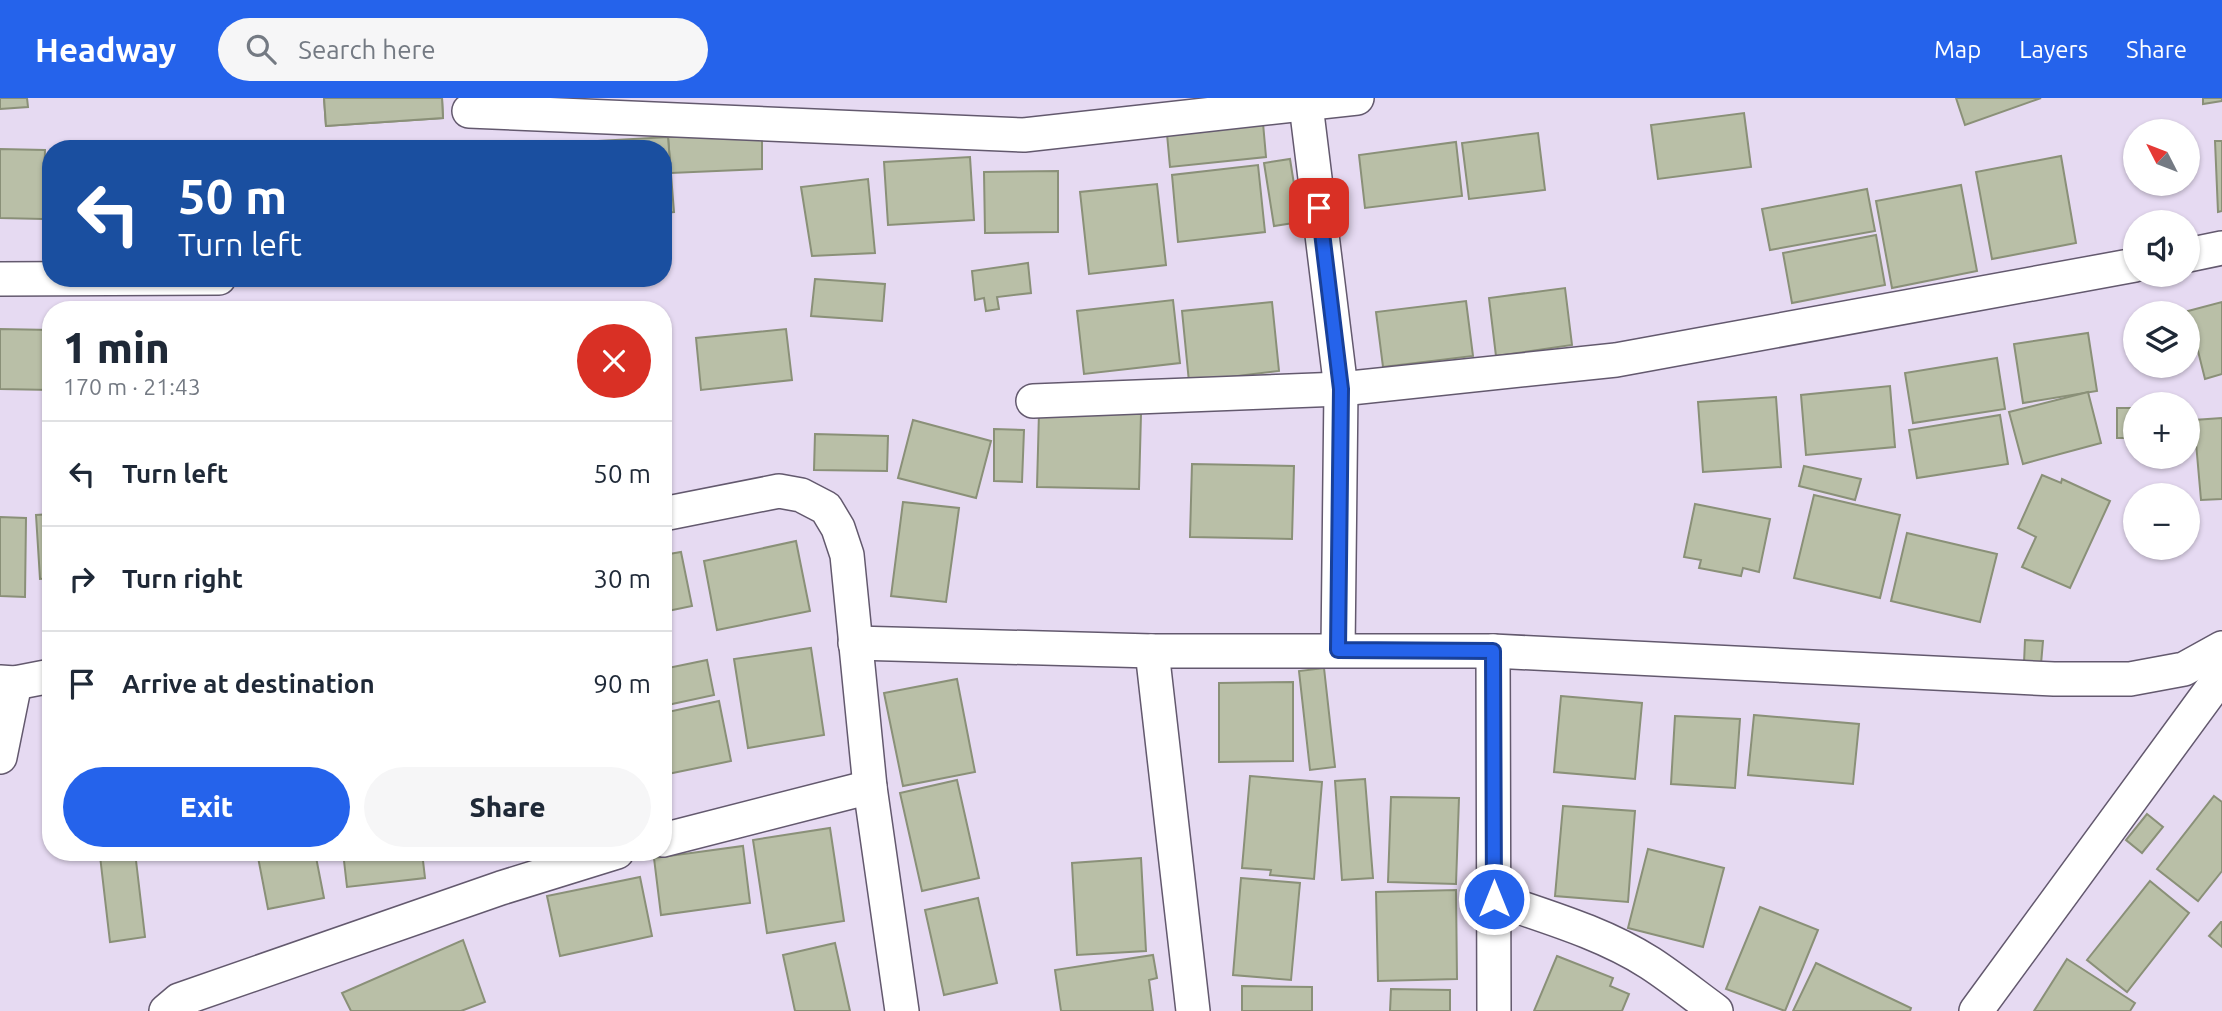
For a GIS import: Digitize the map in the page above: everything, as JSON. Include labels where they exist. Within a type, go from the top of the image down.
[{"type":"street","points":[[469,111],[1024,135],[1357,98]]},
{"type":"street","points":[[1306,105],[1341,389],[1338,650]]},
{"type":"street","points":[[2200,253],[2222,248]]},
{"type":"street","points":[[1033,401],[1341,389],[1616,360],[2123,267]]},
{"type":"street","points":[[0,279],[42,279]]},
{"type":"street","points":[[672,512],[779,491],[801,495],[826,508],[838,528],[847,555],[870,788],[902,1011]]},
{"type":"street","points":[[855,643],[1152,651],[1493,651],[2054,679],[2130,679],[2184,669],[2222,648]]},
{"type":"street","points":[[1152,651],[1193,1011]]},
{"type":"street","points":[[1493,651],[1494,1011]]},
{"type":"street","points":[[1976,1011],[2222,675]]},
{"type":"street","points":[[0,757],[8,682],[42,677]]},
{"type":"street","points":[[672,838],[870,788]]},
{"type":"street","points":[[166,1011],[179,1000],[502,888],[588,861]]},
{"type":"street","points":[[1494,899],[1619,947],[1649,963],[1716,1011]]},
{"type":"building","points":[[0,98],[27,98],[28,107],[0,109]]},
{"type":"building","points":[[324,98],[442,98],[443,118],[326,126]]},
{"type":"building","points":[[324,98],[442,98],[443,118],[326,126]]},
{"type":"building","points":[[1956,98],[2041,98],[1965,125]]},
{"type":"building","points":[[2203,98],[2222,98],[2222,101],[2203,104]]},
{"type":"building","points":[[1744,113],[1751,167],[1658,179],[1651,125]]},
{"type":"building","points":[[1263,123],[1266,157],[1170,167],[1167,134]]},
{"type":"building","points":[[762,131],[762,169],[672,173],[672,140],[668,140],[668,137]]},
{"type":"building","points":[[1538,133],[1545,190],[1469,199],[1462,143]]},
{"type":"building","points":[[668,137],[668,140],[616,140]]},
{"type":"building","points":[[2215,141],[2222,141],[2222,211],[2218,212]]},
{"type":"building","points":[[1456,142],[1462,196],[1365,208],[1359,155]]},
{"type":"building","points":[[0,149],[42,150],[42,219],[0,218]]},
{"type":"building","points":[[2061,156],[2076,243],[1992,259],[1976,172]]},
{"type":"building","points":[[970,157],[974,220],[888,225],[884,162]]},
{"type":"building","points":[[1290,159],[1300,222],[1274,226],[1264,163]]},
{"type":"building","points":[[1258,165],[1265,232],[1178,242],[1172,175]]},
{"type":"building","points":[[1058,171],[1058,232],[985,233],[984,172]]},
{"type":"building","points":[[868,179],[875,253],[812,256],[801,187]]},
{"type":"building","points":[[1157,184],[1166,265],[1089,274],[1080,192]]},
{"type":"building","points":[[1961,185],[1977,271],[1892,288],[1876,201]]},
{"type":"building","points":[[1867,189],[1875,231],[1770,250],[1762,209]]},
{"type":"building","points":[[1876,235],[1885,285],[1792,303],[1783,253]]},
{"type":"building","points":[[1028,263],[1031,293],[997,297],[999,309],[986,311],[984,298],[975,300],[972,271]]},
{"type":"building","points":[[815,279],[885,284],[882,321],[811,316]]},
{"type":"building","points":[[1565,288],[1572,345],[1496,356],[1489,298]]},
{"type":"building","points":[[1173,300],[1180,363],[1084,374],[1077,311]]},
{"type":"building","points":[[1466,301],[1473,356],[1383,367],[1376,312]]},
{"type":"building","points":[[1272,302],[1279,371],[1189,382],[1182,311]]},
{"type":"building","points":[[2222,302],[2222,374],[2205,379],[2200,359],[2200,308]]},
{"type":"building","points":[[0,329],[42,330],[42,390],[0,389]]},
{"type":"building","points":[[786,329],[792,380],[701,390],[696,338]]},
{"type":"building","points":[[2088,333],[2097,391],[2023,403],[2014,344]]},
{"type":"building","points":[[1997,358],[2005,409],[1913,423],[1905,373]]},
{"type":"building","points":[[1890,386],[1895,447],[1806,455],[1801,395]]},
{"type":"building","points":[[2088,392],[2101,443],[2023,464],[2009,412]]},
{"type":"building","points":[[1776,397],[1781,467],[1703,472],[1698,402]]},
{"type":"building","points":[[2117,408],[2123,408],[2123,438],[2117,438]]},
{"type":"building","points":[[1039,412],[1141,414],[1139,489],[1037,487]]},
{"type":"building","points":[[2000,415],[2008,464],[1917,478],[1909,430]]},
{"type":"building","points":[[2222,418],[2222,499],[2201,500],[2198,469],[2200,420]]},
{"type":"building","points":[[913,420],[991,441],[976,498],[898,478]]},
{"type":"building","points":[[994,429],[1024,430],[1022,482],[994,481]]},
{"type":"building","points":[[815,434],[888,436],[887,471],[814,470]]},
{"type":"building","points":[[1192,464],[1294,466],[1292,539],[1190,537]]},
{"type":"building","points":[[1804,466],[1861,479],[1855,500],[1799,486]]},
{"type":"building","points":[[2042,475],[2061,483],[2062,479],[2110,501],[2070,588],[2022,567],[2036,537],[2018,528]]},
{"type":"building","points":[[1814,495],[1900,515],[1880,598],[1794,578]]},
{"type":"building","points":[[903,502],[959,508],[946,602],[891,596]]},
{"type":"building","points":[[1695,504],[1770,519],[1759,572],[1743,568],[1741,576],[1699,568],[1701,560],[1684,557]]},
{"type":"building","points":[[36,515],[42,515],[40,579]]},
{"type":"building","points":[[0,517],[26,518],[25,597],[0,596]]},
{"type":"building","points":[[1907,533],[1997,554],[1980,622],[1891,601]]},
{"type":"building","points":[[796,541],[810,611],[717,630],[704,561]]},
{"type":"building","points":[[681,552],[692,606],[672,610],[672,554]]},
{"type":"building","points":[[2025,640],[2043,641],[2041,664],[2024,663]]},
{"type":"building","points":[[811,648],[824,735],[748,748],[734,659]]},
{"type":"building","points":[[707,660],[714,695],[672,704],[672,667]]},
{"type":"building","points":[[1324,668],[1335,767],[1310,770],[1299,671]]},
{"type":"building","points":[[957,679],[975,772],[903,786],[884,693]]},
{"type":"building","points":[[1293,682],[1293,761],[1219,762],[1219,683]]},
{"type":"building","points":[[1561,696],[1642,703],[1635,779],[1554,772]]},
{"type":"building","points":[[719,701],[731,761],[672,773],[672,711]]},
{"type":"building","points":[[1754,715],[1859,724],[1853,784],[1748,775]]},
{"type":"building","points":[[1675,716],[1740,719],[1735,788],[1671,784]]},
{"type":"building","points":[[1250,776],[1322,782],[1314,879],[1270,875],[1271,870],[1242,868]]},
{"type":"building","points":[[1365,779],[1373,878],[1342,880],[1335,781]]},
{"type":"building","points":[[957,780],[979,878],[922,891],[900,793]]},
{"type":"building","points":[[2214,796],[2222,802],[2222,871],[2198,901],[2157,869]]},
{"type":"building","points":[[1391,797],[1459,798],[1456,884],[1388,882]]},
{"type":"building","points":[[1563,806],[1635,811],[1628,902],[1555,896]]},
{"type":"building","points":[[2147,814],[2163,827],[2142,853],[2126,840]]},
{"type":"building","points":[[830,828],[844,921],[767,933],[753,840]]},
{"type":"building","points":[[743,846],[750,903],[661,915],[654,861],[672,861],[672,856]]},
{"type":"building","points":[[1648,849],[1724,868],[1703,947],[1628,928]]},
{"type":"building","points":[[1141,858],[1146,951],[1077,955],[1072,863]]},
{"type":"building","points":[[101,861],[136,861],[145,937],[110,942]]},
{"type":"building","points":[[259,861],[317,861],[324,898],[268,909]]},
{"type":"building","points":[[344,861],[423,861],[425,878],[347,887]]},
{"type":"building","points":[[640,877],[652,936],[560,956],[547,896]]},
{"type":"building","points":[[1241,878],[1300,883],[1291,980],[1233,975]]},
{"type":"building","points":[[2150,881],[2189,913],[2127,992],[2087,960]]},
{"type":"building","points":[[1456,890],[1457,979],[1378,981],[1376,892]]},
{"type":"building","points":[[978,898],[997,983],[944,995],[925,910]]},
{"type":"building","points":[[1760,907],[1818,930],[1785,1011],[1726,989]]},
{"type":"building","points":[[2222,922],[2222,947],[2209,936]]},
{"type":"building","points":[[463,940],[485,1002],[461,1011],[351,1011],[342,993]]},
{"type":"building","points":[[835,943],[850,1011],[795,1011],[783,955]]},
{"type":"building","points":[[1153,955],[1157,978],[1149,980],[1153,1011],[1061,1011],[1055,970]]},
{"type":"building","points":[[1557,956],[1613,978],[1610,986],[1629,994],[1622,1011],[1534,1011]]},
{"type":"building","points":[[2067,959],[2135,1003],[2130,1011],[2034,1011]]},
{"type":"building","points":[[1816,963],[1911,1008],[1910,1011],[1793,1011]]},
{"type":"building","points":[[1242,986],[1312,987],[1312,1011],[1242,1011]]},
{"type":"building","points":[[1391,989],[1450,990],[1450,1011],[1390,1011]]},
{"type":"route","points":[[1319,208],[1341,389],[1338,650],[1493,651],[1494,899]]}]
